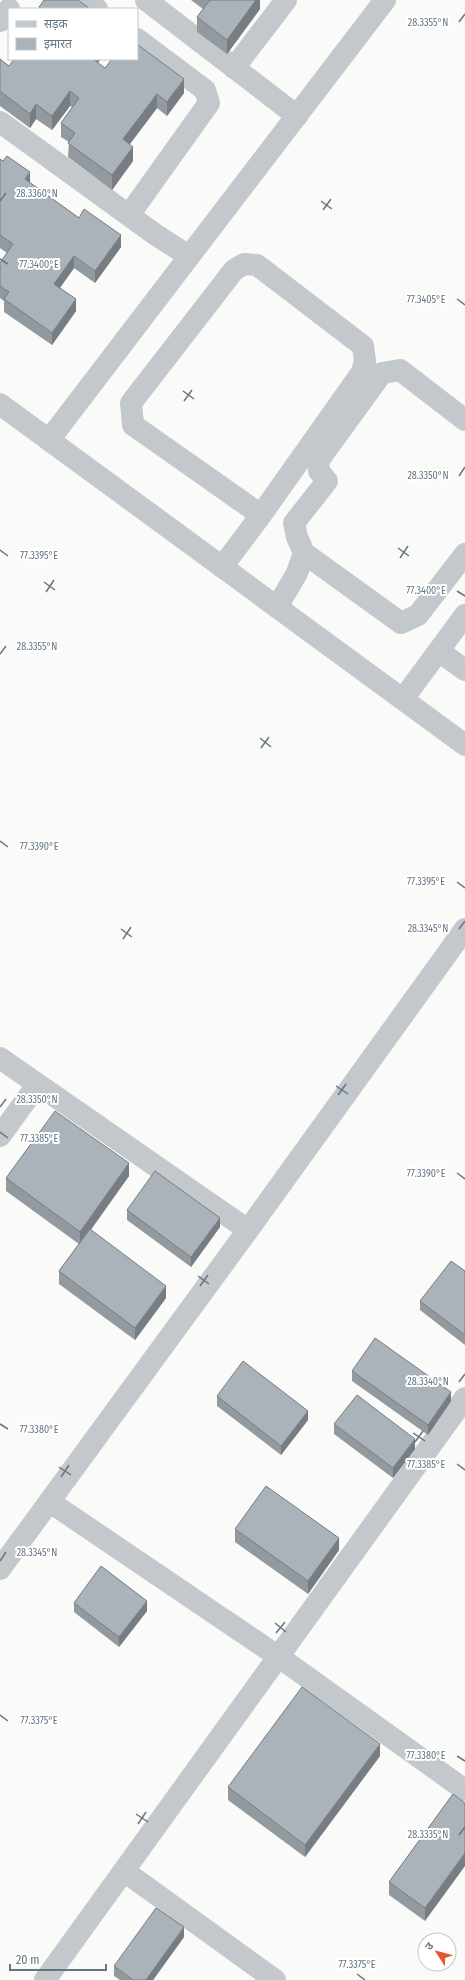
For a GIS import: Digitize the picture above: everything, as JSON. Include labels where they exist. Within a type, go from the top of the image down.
[{"type":"street","points":[[10,8],[16,0]]},
{"type":"street","points":[[85,0],[96,8]]},
{"type":"street","points":[[146,0],[296,116]]},
{"type":"street","points":[[234,68],[286,0]]},
{"type":"street","points":[[49,440],[385,0]]},
{"type":"street","points":[[0,21],[8,10]]},
{"type":"street","points":[[129,215],[209,103],[205,90],[138,40]]},
{"type":"street","points":[[0,122],[129,215],[189,256]]},
{"type":"street","points":[[222,567],[261,515],[362,372],[365,361],[364,346],[257,265],[244,264],[234,270],[131,403],[131,413],[133,425],[261,515]]},
{"type":"street","points":[[465,420],[400,370],[382,373],[318,461],[319,471],[327,481],[294,523],[297,537],[304,553],[401,623],[418,615],[465,554]]},
{"type":"street","points":[[0,404],[465,745]]},
{"type":"street","points":[[277,607],[297,573],[304,553]]},
{"type":"street","points":[[403,699],[465,615]]},
{"type":"street","points":[[439,651],[465,670]]},
{"type":"street","points":[[0,1569],[248,1230],[465,929]]},
{"type":"street","points":[[0,1058],[248,1230]]},
{"type":"street","points":[[0,1136],[37,1085]]},
{"type":"street","points":[[45,1980],[465,1398]]},
{"type":"street","points":[[50,1502],[278,1657],[465,1790]]},
{"type":"street","points":[[124,1871],[275,1980]]},
{"type":"building","points":[[44,0],[78,0],[89,8],[40,8],[39,7]]},
{"type":"building","points":[[210,0],[256,0],[227,40],[197,17]]},
{"type":"building","points":[[138,45],[184,79],[167,102],[157,94],[123,139],[133,147],[112,175],[68,143],[75,133],[61,123],[79,98],[70,91],[52,116],[36,104],[30,114],[0,91],[0,59],[9,66],[13,60],[94,60],[105,68],[111,60],[138,60]]},
{"type":"building","points":[[7,156],[30,172],[25,179],[79,218],[84,209],[121,235],[95,271],[74,256],[54,284],[76,299],[52,333],[4,299],[9,292],[0,286],[0,263],[13,244],[0,235],[0,159],[3,161]]},
{"type":"building","points":[[55,1111],[129,1163],[80,1232],[6,1178]]},
{"type":"building","points":[[155,1171],[220,1218],[191,1257],[127,1210]]},
{"type":"building","points":[[90,1229],[166,1286],[135,1328],[59,1271]]},
{"type":"building","points":[[451,1261],[465,1271],[465,1335],[420,1301]]},
{"type":"building","points":[[375,1338],[451,1392],[428,1425],[352,1371]]},
{"type":"building","points":[[243,1361],[308,1411],[281,1446],[217,1396]]},
{"type":"building","points":[[357,1395],[415,1439],[393,1468],[334,1424]]},
{"type":"building","points":[[266,1486],[339,1538],[308,1581],[235,1529]]},
{"type":"building","points":[[101,1566],[147,1601],[119,1637],[74,1603]]},
{"type":"building","points":[[302,1687],[380,1744],[305,1845],[228,1787]]},
{"type":"building","points":[[453,1794],[465,1803],[465,1853],[425,1908],[389,1882]]},
{"type":"building","points":[[156,1908],[184,1927],[146,1980],[133,1980],[114,1966]]}]
